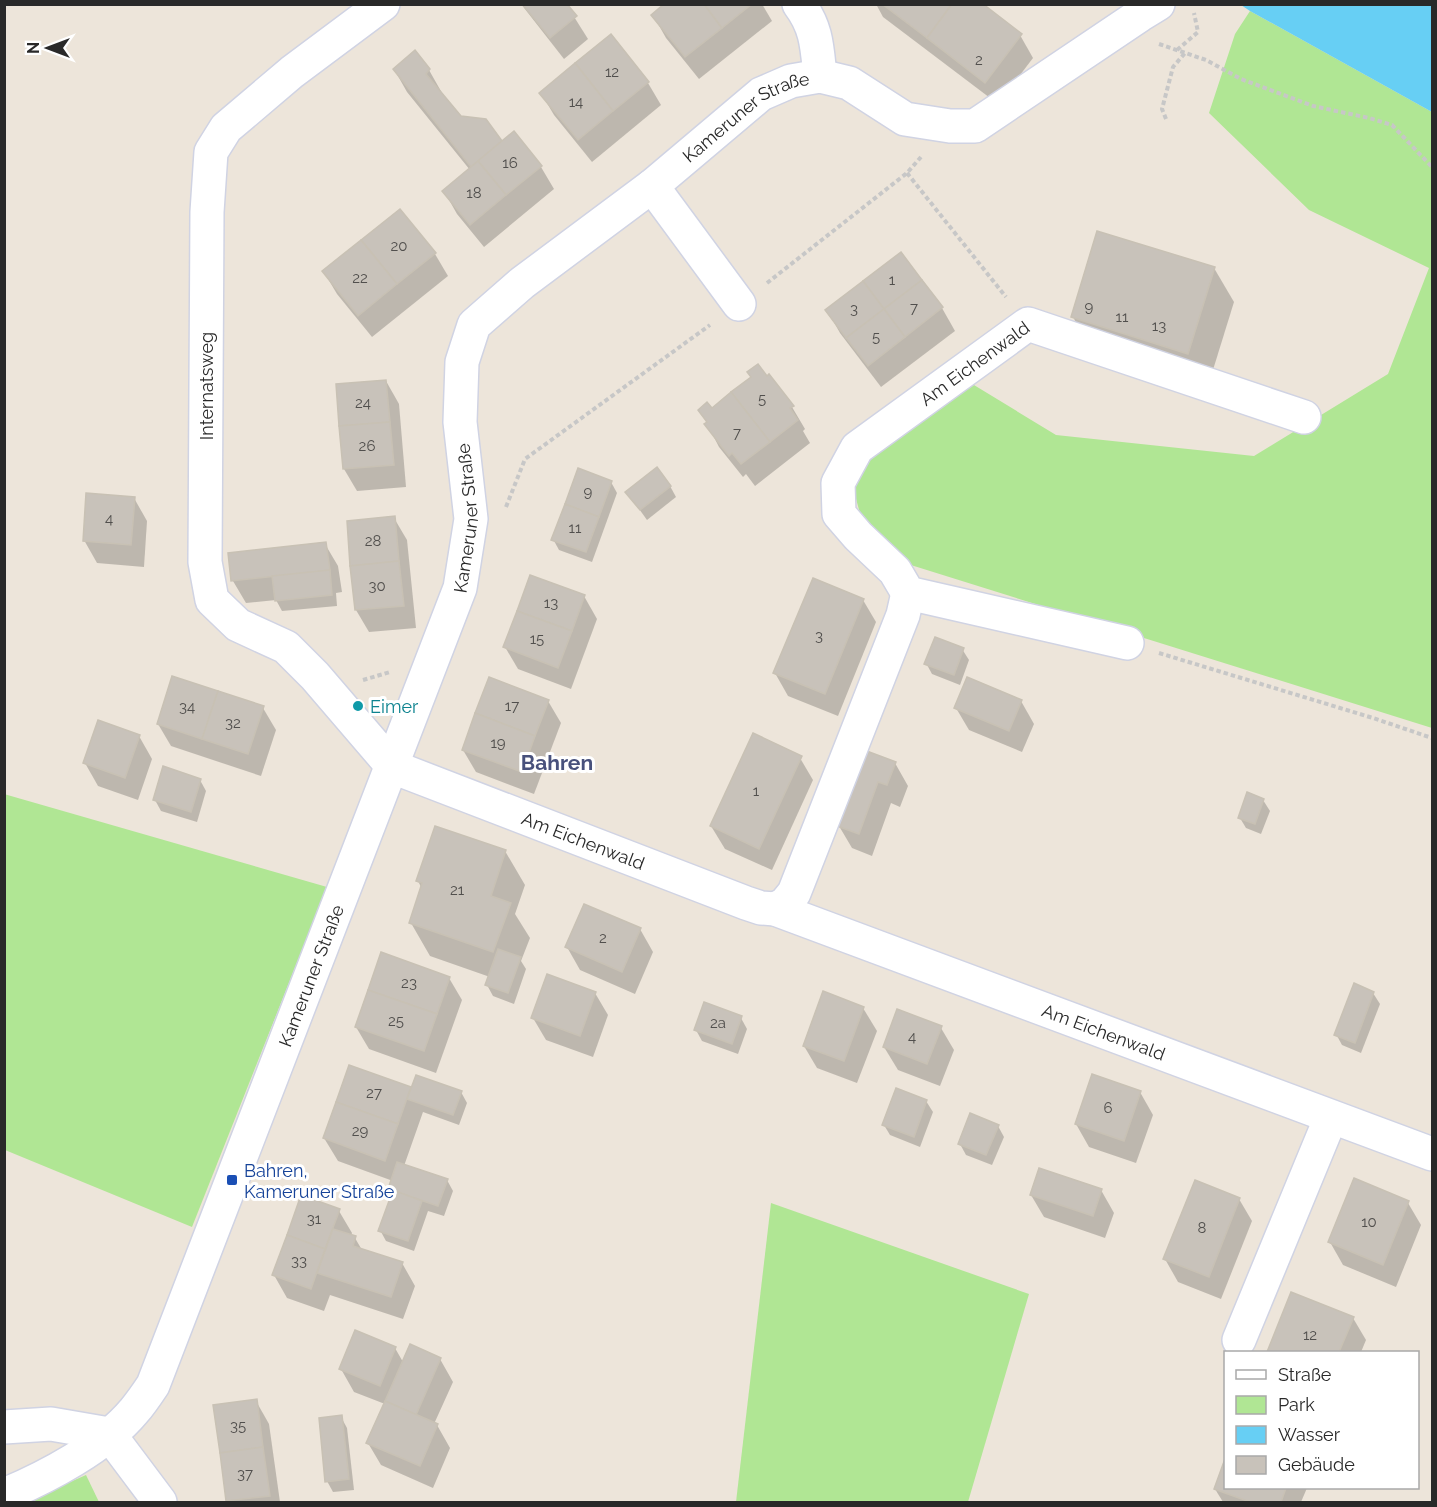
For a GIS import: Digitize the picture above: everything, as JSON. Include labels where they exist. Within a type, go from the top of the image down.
[{"type":"street","name":"Internatsweg","points":[[383,4],[292,72],[226,128],[211,152],[207,212],[205,562],[212,600],[238,625],[286,647],[315,676],[393,767]]},
{"type":"street","points":[[799,4],[816,34],[820,76]]},
{"type":"street","name":"Kameruner Straße","points":[[4,1495],[60,1469],[109,1434],[133,1413],[153,1385],[393,767],[460,588],[471,519],[460,422],[462,362],[474,325],[522,283],[652,186],[760,94],[790,81],[820,76],[849,83],[905,119],[950,126],[975,126],[1139,17]]},
{"type":"street","points":[[652,186],[739,304]]},
{"type":"street","name":"Am Eichenwald","points":[[908,593],[895,572],[839,514],[838,483],[856,448],[1028,324],[1304,417]]},
{"type":"street","points":[[775,909],[785,904],[794,892],[903,615],[908,593],[1127,643]]},
{"type":"street","name":"Am Eichenwald","points":[[393,767],[747,903],[761,908],[775,909],[1432,1154]]},
{"type":"street","points":[[1239,1340],[1331,1117]]},
{"type":"street","points":[[4,1427],[51,1424],[109,1434],[160,1503]]},
{"type":"path","points":[[1177,50],[1198,32],[1192,4]]},
{"type":"path","points":[[1139,17],[1177,50],[1206,60],[1241,79],[1313,106],[1392,125],[1432,167]]},
{"type":"path","points":[[1167,119],[1162,109],[1164,98],[1173,67],[1185,53]]},
{"type":"path","points":[[506,509],[525,459],[739,304],[907,173],[1028,324]]},
{"type":"path","points":[[1127,643],[1432,738]]},
{"type":"path","points":[[338,703],[352,684],[388,671],[424,683]]},
{"type":"green space","points":[[1250,11],[1432,112],[1432,728],[898,561],[861,517],[852,484],[875,449],[969,382],[1056,435],[1254,456],[1388,374],[1429,268],[1309,210],[1209,113],[1235,34]]},
{"type":"green space","points":[[4,794],[327,887],[192,1227],[5,1150]]},
{"type":"green space","points":[[771,1203],[1029,1294],[968,1502],[736,1502]]},
{"type":"green space","points":[[86,1475],[99,1502],[25,1502]]},
{"type":"water","points":[[1241,5],[1432,5],[1432,112],[1250,11]]},
{"type":"building","points":[[522,4],[567,4],[577,16],[550,38]]},
{"type":"building","points":[[664,4],[704,4],[722,28],[685,57],[651,15]]},
{"type":"building","points":[[704,4],[752,4],[722,28]]},
{"type":"building","points":[[882,4],[952,4],[927,38]]},
{"type":"building","points":[[952,4],[983,4],[1022,34],[985,83],[927,38]]},
{"type":"building","points":[[611,34],[649,82],[613,111],[575,63]]},
{"type":"building","points":[[415,50],[430,69],[426,74],[461,116],[486,119],[502,141],[471,167],[393,69]]},
{"type":"building","points":[[575,63],[613,111],[578,140],[539,93]]},
{"type":"building","points":[[514,131],[542,166],[506,195],[478,161]]},
{"type":"building","points":[[478,161],[506,195],[470,225],[442,191]]},
{"type":"building","points":[[400,209],[436,253],[397,284],[361,240]]},
{"type":"building","points":[[1097,231],[1215,267],[1188,354],[1071,317]]},
{"type":"building","points":[[361,240],[397,284],[358,316],[322,271]]},
{"type":"building","points":[[901,252],[922,280],[884,309],[863,281]]},
{"type":"building","points":[[922,280],[943,307],[905,337],[884,309]]},
{"type":"building","points":[[863,281],[884,309],[846,338],[825,310]]},
{"type":"building","points":[[884,309],[905,337],[868,366],[846,338]]},
{"type":"building","points":[[758,364],[767,376],[769,374],[794,406],[790,408],[798,420],[770,442],[731,392],[751,377],[747,372]]},
{"type":"building","points":[[386,380],[390,422],[339,426],[336,384]]},
{"type":"building","points":[[731,392],[770,442],[741,464],[732,453],[729,456],[704,424],[707,422],[698,410],[707,402],[712,408]]},
{"type":"building","points":[[390,422],[394,465],[343,469],[339,426]]},
{"type":"building","points":[[657,467],[671,486],[640,510],[625,492]]},
{"type":"building","points":[[578,468],[612,481],[599,517],[565,504]]},
{"type":"building","points":[[86,493],[135,497],[131,545],[83,541]]},
{"type":"building","points":[[565,504],[599,517],[586,552],[551,540]]},
{"type":"building","points":[[395,516],[399,561],[350,566],[347,521]]},
{"type":"building","points":[[326,542],[330,570],[231,581],[228,553]]},
{"type":"building","points":[[399,561],[404,606],[355,610],[350,566]]},
{"type":"building","points":[[330,570],[332,595],[275,601],[272,576]]},
{"type":"building","points":[[530,575],[585,595],[572,631],[517,611]]},
{"type":"building","points":[[813,578],[864,599],[825,694],[773,673]]},
{"type":"building","points":[[517,611],[572,631],[558,668],[503,647]]},
{"type":"building","points":[[935,637],[964,648],[954,675],[924,664]]},
{"type":"building","points":[[172,676],[218,691],[202,739],[157,724]]},
{"type":"building","points":[[489,677],[549,700],[535,736],[475,713]]},
{"type":"building","points":[[967,677],[1022,700],[1009,731],[954,708]]},
{"type":"building","points":[[218,691],[264,706],[248,754],[202,739]]},
{"type":"building","points":[[475,713],[535,736],[522,772],[462,750]]},
{"type":"building","points":[[98,720],[140,735],[125,778],[83,763]]},
{"type":"building","points":[[753,733],[802,756],[759,849],[710,826]]},
{"type":"building","points":[[864,750],[896,762],[887,785],[878,782],[859,834],[837,826]]},
{"type":"building","points":[[163,766],[201,779],[191,812],[153,800]]},
{"type":"building","points":[[1247,792],[1264,799],[1255,824],[1238,818]]},
{"type":"building","points":[[435,826],[506,850],[491,896],[511,903],[493,952],[409,923],[422,883],[416,881]]},
{"type":"building","points":[[584,904],[641,928],[622,972],[565,947]]},
{"type":"building","points":[[498,949],[521,957],[508,993],[485,985]]},
{"type":"building","points":[[381,952],[450,977],[437,1014],[368,990]]},
{"type":"building","points":[[547,974],[596,992],[580,1036],[531,1018]]},
{"type":"building","points":[[1354,983],[1374,992],[1355,1043],[1334,1035]]},
{"type":"building","points":[[368,990],[437,1014],[424,1051],[355,1027]]},
{"type":"building","points":[[823,991],[864,1007],[844,1061],[803,1046]]},
{"type":"building","points":[[704,1002],[742,1016],[732,1044],[694,1030]]},
{"type":"building","points":[[897,1009],[942,1026],[927,1064],[883,1047]]},
{"type":"building","points":[[349,1065],[411,1087],[398,1124],[336,1102]]},
{"type":"building","points":[[1092,1074],[1141,1091],[1124,1141],[1075,1124]]},
{"type":"building","points":[[416,1075],[462,1091],[453,1115],[407,1099]]},
{"type":"building","points":[[896,1088],[927,1100],[914,1137],[882,1125]]},
{"type":"building","points":[[336,1102],[398,1124],[385,1161],[323,1138]]},
{"type":"building","points":[[970,1113],[999,1125],[986,1155],[958,1144]]},
{"type":"building","points":[[397,1162],[448,1179],[438,1206],[388,1189]]},
{"type":"building","points":[[1039,1168],[1102,1189],[1093,1216],[1030,1195]]},
{"type":"building","points":[[1354,1178],[1409,1201],[1383,1265],[1328,1242]]},
{"type":"building","points":[[1195,1180],[1240,1198],[1209,1277],[1163,1259]]},
{"type":"building","points":[[393,1190],[422,1201],[408,1241],[378,1231]]},
{"type":"building","points":[[301,1195],[340,1209],[325,1249],[287,1235]]},
{"type":"building","points":[[333,1229],[356,1236],[353,1246],[403,1262],[391,1297],[317,1273]]},
{"type":"building","points":[[287,1235],[325,1249],[311,1289],[272,1275]]},
{"type":"building","points":[[1291,1292],[1354,1317],[1339,1351],[1267,1351]]},
{"type":"building","points":[[355,1330],[396,1347],[380,1386],[339,1369]]},
{"type":"building","points":[[410,1344],[441,1358],[416,1415],[385,1401]]},
{"type":"building","points":[[257,1399],[263,1447],[220,1453],[213,1405]]},
{"type":"building","points":[[385,1401],[438,1424],[420,1466],[366,1443]]},
{"type":"building","points":[[342,1415],[349,1479],[325,1482],[319,1418]]},
{"type":"building","points":[[263,1447],[270,1496],[226,1501],[220,1453]]},
{"type":"building","points":[[1224,1462],[1224,1489],[1286,1489],[1281,1502],[1250,1502],[1214,1489]]},
{"type":"place","name":"Eimer","points":[[358,706]]},
{"type":"place","name":"Bahren, Kameruner Straße","points":[[232,1180]]},
{"type":"district","name":"Bahren","points":[[557,762]]}]
